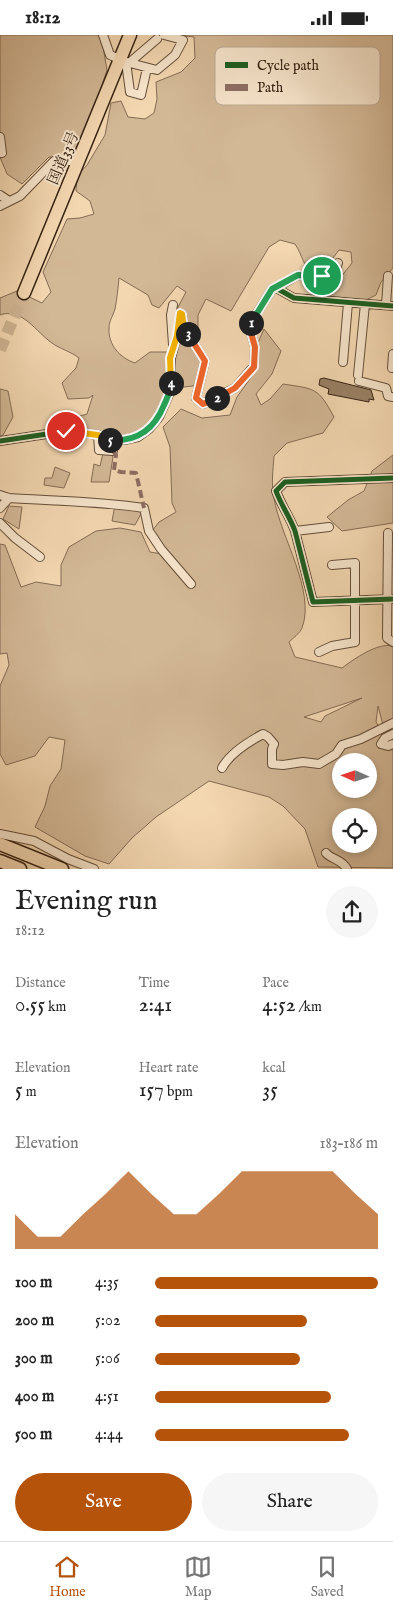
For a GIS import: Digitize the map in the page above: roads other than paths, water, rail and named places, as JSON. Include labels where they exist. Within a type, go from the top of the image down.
[{"type":"highway","name":"国道33号","points":[[24,293],[79,161],[125,61],[130,35]]},
{"type":"highway","points":[[0,844],[62,869]]},
{"type":"highway","points":[[0,861],[20,869]]},
{"type":"street","points":[[103,35],[110,55],[125,61],[157,70],[175,55],[183,40],[161,37],[125,61]]},
{"type":"street","points":[[125,61],[130,92],[141,95],[147,67]]},
{"type":"street","points":[[0,137],[2,153],[0,153]]},
{"type":"street","points":[[0,205],[20,196],[54,161],[79,161]]},
{"type":"street","points":[[0,195],[9,201]]},
{"type":"street","points":[[0,441],[66,431],[98,435],[110,440],[124,441],[138,437],[149,429],[159,417],[171,390],[170,358],[180,313],[182,314],[184,328],[205,361],[196,398],[203,404],[227,393],[241,382],[254,367],[255,347],[249,326],[272,289],[298,275],[322,276],[335,271],[338,263]]},
{"type":"street","points":[[276,288],[294,298],[389,306],[388,276]]},
{"type":"street","points":[[343,362],[348,303]]},
{"type":"street","points":[[365,304],[358,378],[386,388],[388,396],[393,397]]},
{"type":"street","points":[[173,305],[171,315],[173,350]]},
{"type":"street","points":[[392,368],[393,353]]},
{"type":"street","points":[[98,435],[99,450],[113,451]]},
{"type":"street","points":[[390,599],[312,602],[292,521],[281,504],[276,491],[285,482],[393,478]]},
{"type":"street","points":[[0,495],[9,498],[107,503],[144,509],[149,531],[161,549],[191,584]]},
{"type":"street","points":[[0,508],[9,498]]},
{"type":"street","points":[[0,523],[15,538],[40,557]]},
{"type":"street","points":[[295,531],[329,527]]},
{"type":"street","points":[[388,533],[390,599],[387,639],[393,642]]},
{"type":"street","points":[[319,652],[332,646],[355,642],[355,563],[332,565]]},
{"type":"street","points":[[222,768],[246,744],[263,734],[274,745],[272,764],[303,762],[320,765],[336,755],[342,745],[361,739],[393,723]]},
{"type":"street","points":[[393,734],[385,738],[381,744],[388,746],[393,744]]},
{"type":"street","points":[[0,834],[25,839],[94,869]]},
{"type":"street","points":[[23,847],[25,839]]},
{"type":"street","points":[[326,853],[330,857],[342,862],[347,869]]},
{"type":"tunnel","points":[[0,350],[24,293]]}]
